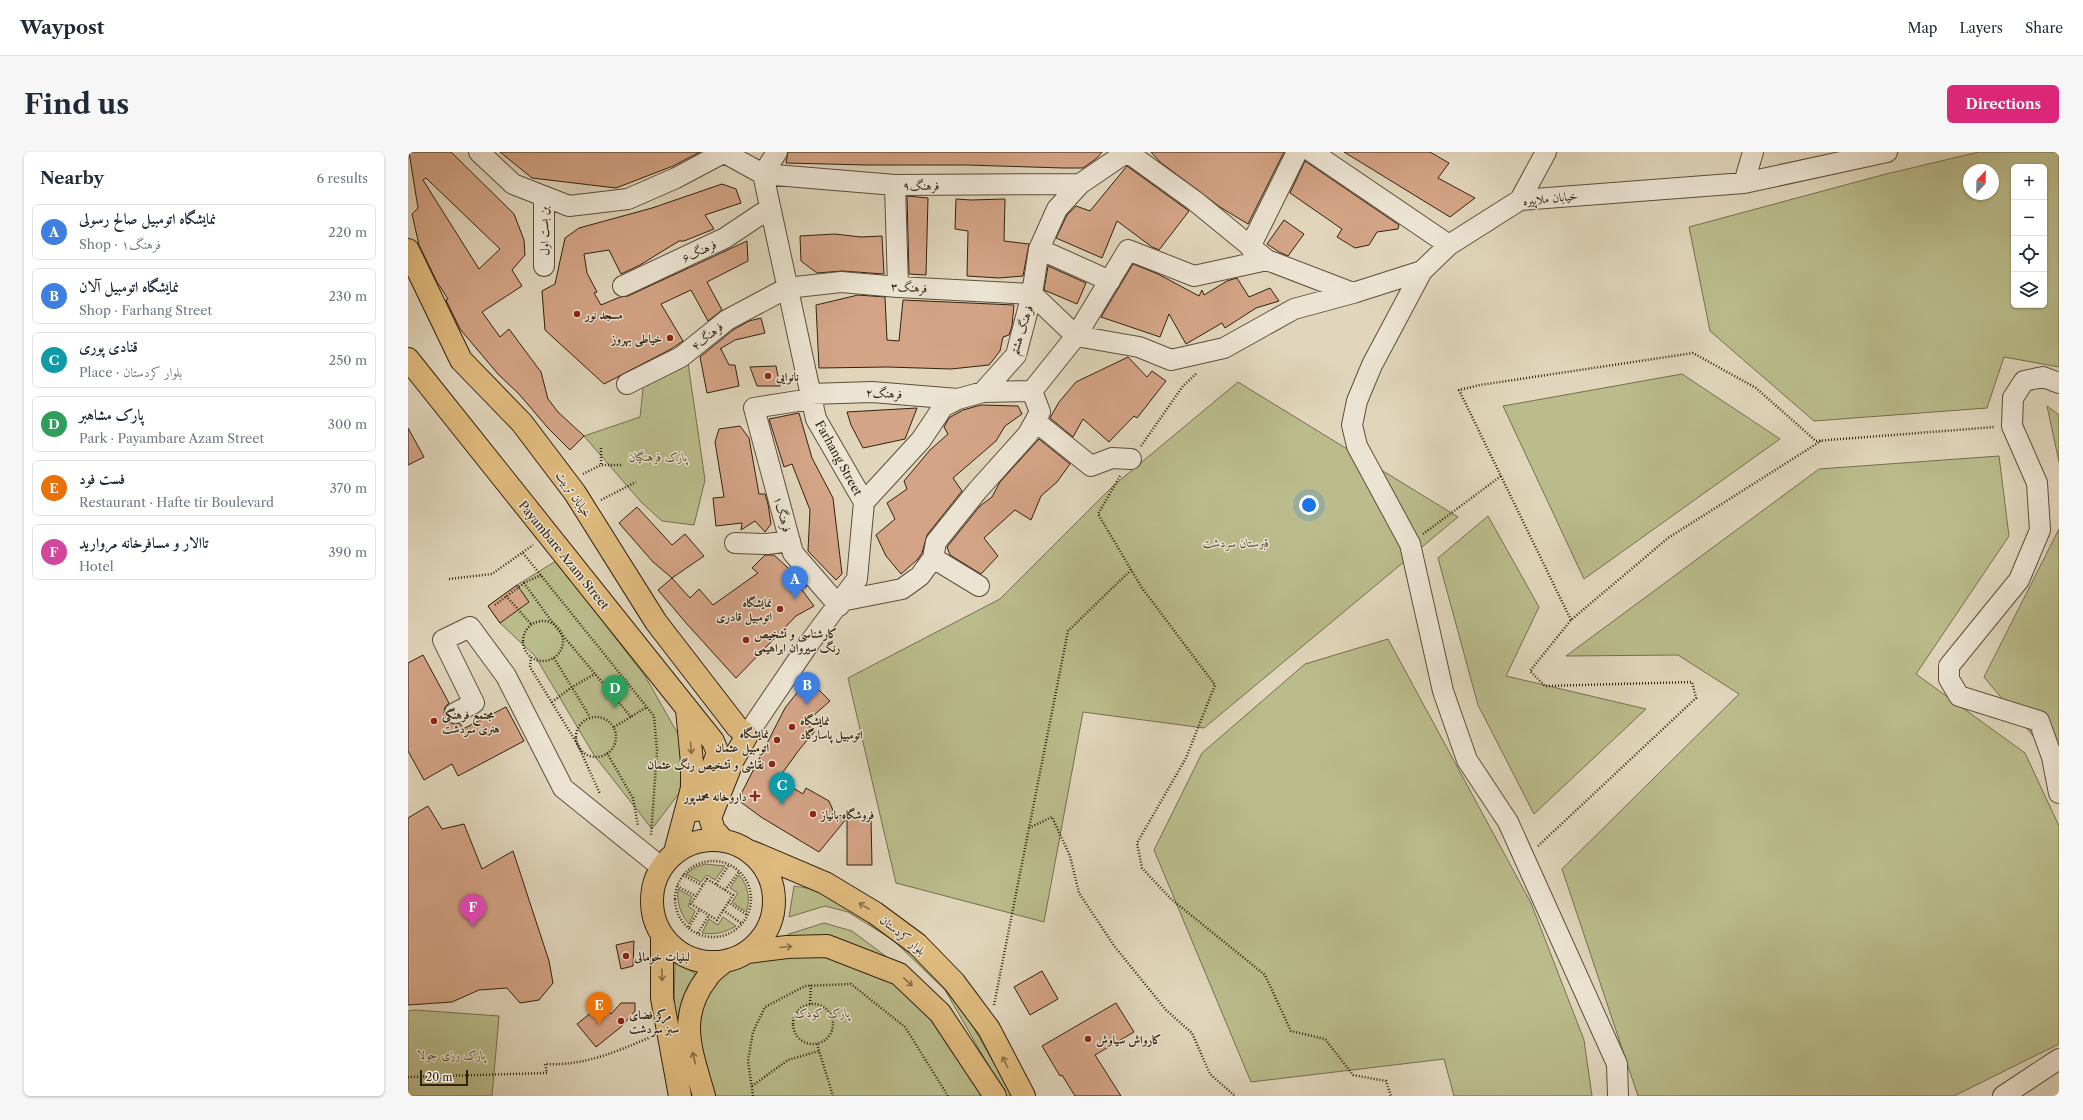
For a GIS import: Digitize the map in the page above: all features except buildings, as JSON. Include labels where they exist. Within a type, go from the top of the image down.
[{"type":"main road","name":"خیابان تربیت","points":[[408,250],[461,360],[522,423],[575,493],[656,622],[742,731]]},
{"type":"main road","name":"Payambare Azam Street","points":[[408,358],[722,751]]},
{"type":"main road","points":[[668,859],[692,788],[692,763],[687,709]]},
{"type":"main road","points":[[742,731],[722,751],[697,808],[654,883],[651,901],[654,919],[662,936],[674,949],[690,958],[707,962],[725,961],[748,952],[787,947],[827,946],[899,974],[940,1012],[995,1096]]},
{"type":"main road","points":[[722,751],[710,818],[714,830],[723,840]]},
{"type":"main road","points":[[668,859],[696,842],[706,840],[723,840]]},
{"type":"main road","name":"بلوار کردستان","points":[[723,840],[825,883],[875,913],[918,944],[954,982],[989,1029],[1024,1096]]},
{"type":"main road","points":[[747,850],[761,863],[771,881],[774,901],[771,920],[762,938],[748,952]]},
{"type":"main road","points":[[662,936],[662,998],[668,1030],[675,1095]]},
{"type":"main road","points":[[704,1096],[690,1042],[688,1018],[693,1001],[707,977],[725,961]]},
{"type":"street","points":[[479,152],[513,184],[569,206],[628,198],[676,178],[723,152],[763,174],[777,152]]},
{"type":"street","points":[[1127,152],[1195,201],[1267,260],[1352,293]]},
{"type":"street","name":"فرهنگ هشتم","points":[[983,392],[1016,355],[1032,294],[1039,249],[1057,209],[1080,184],[1127,152]]},
{"type":"street","points":[[1250,247],[1297,152]]},
{"type":"street","points":[[1312,152],[1449,245]]},
{"type":"street","points":[[1520,200],[1546,152]]},
{"type":"street","points":[[1744,183],[1753,152]]},
{"type":"street","name":"خیابان ملاپیره","points":[[1076,336],[1139,347],[1171,360],[1224,348],[1294,309],[1422,271],[1449,245],[1520,200],[1744,183],[1882,152]]},
{"type":"street","name":"فرهنگ۹","points":[[763,174],[896,185],[1080,184]]},
{"type":"street","name":"Farhang Street","points":[[742,731],[858,579],[864,502],[816,419],[786,288],[763,174]]},
{"type":"street","points":[[896,185],[898,287]]},
{"type":"street","name":"بن بست اول","points":[[544,196],[544,266]]},
{"type":"street","name":"فرهنگ۶","points":[[623,286],[726,238],[770,208]]},
{"type":"street","points":[[1039,249],[1110,281]]},
{"type":"street","points":[[1032,391],[1076,336],[1128,250],[1194,276],[1267,260]]},
{"type":"street","points":[[1422,271],[1372,366],[1357,401],[1352,425],[1358,446],[1410,544],[1443,690],[1467,760],[1508,822],[1525,859],[1617,1064],[1618,1096]]},
{"type":"street","name":"فرهنگ۳","points":[[786,288],[841,282],[898,287],[1032,294]]},
{"type":"street","name":"فرهنگ۴","points":[[627,384],[681,357],[727,320],[786,288]]},
{"type":"street","points":[[1032,294],[1076,336]]},
{"type":"street","points":[[2059,383],[2043,377],[2024,381],[2013,398],[2012,426],[2037,483],[2040,530],[2019,580],[1949,666],[1949,679],[1959,696],[2039,720],[2052,757],[2059,793]]},
{"type":"street","points":[[864,502],[921,440],[943,407],[958,399],[983,392],[1032,391]]},
{"type":"street","points":[[840,603],[902,589],[920,576],[933,558],[936,542],[977,491],[1028,434],[1040,412],[1032,391]]},
{"type":"street","name":"فرهنگ۲","points":[[754,408],[811,396],[872,392],[958,399]]},
{"type":"street","name":"فرهنگ۱","points":[[754,408],[793,553],[840,603]]},
{"type":"street","points":[[1035,421],[1091,466],[1112,458],[1131,459]]},
{"type":"street","points":[[735,543],[767,544],[790,541]]},
{"type":"street","points":[[933,558],[979,586]]},
{"type":"street","points":[[455,714],[474,703],[443,640],[470,627],[506,676],[563,788],[668,859]]},
{"type":"street","points":[[2003,1096],[2059,1059]]},
{"type":"path","points":[[1571,620],[1459,390],[1480,385],[1693,353],[1756,388],[1816,441],[2012,426]]},
{"type":"path","points":[[1201,370],[1183,386],[1113,486],[1098,514],[1142,588],[1215,685],[1186,758],[1137,843],[1142,868],[1171,899],[1265,975],[1291,1031],[1325,1039],[1353,1075],[1386,1081],[1391,1096]]},
{"type":"path","points":[[1525,859],[1696,698],[1692,682],[1545,686],[1530,671],[1571,620],[1668,538],[1822,441]]},
{"type":"path","points":[[600,448],[601,465]]},
{"type":"path","points":[[587,473],[601,465],[623,465]]},
{"type":"path","points":[[1410,544],[1501,476]]},
{"type":"path","points":[[604,499],[636,482]]},
{"type":"path","points":[[449,579],[492,574],[548,535]]},
{"type":"path","points":[[523,553],[654,716],[658,751],[651,838],[644,833]]},
{"type":"path","points":[[989,1029],[1068,631],[1131,570]]},
{"type":"path","points":[[495,605],[524,583],[541,575]]},
{"type":"path","points":[[524,583],[555,626],[562,636],[563,642],[559,653],[554,658],[542,661],[531,657],[526,652],[523,641],[527,630],[532,625],[544,622],[555,626],[631,717]]},
{"type":"path","points":[[506,596],[532,625]]},
{"type":"path","points":[[531,657],[530,667],[552,702],[578,745],[582,751],[594,757],[607,754],[612,750],[616,738],[614,727],[604,718],[590,718],[580,726],[577,732],[578,745],[599,792],[604,797]]},
{"type":"path","points":[[554,658],[590,718]]},
{"type":"path","points":[[552,702],[572,687],[595,674]]},
{"type":"path","points":[[614,727],[647,707]]},
{"type":"path","points":[[607,754],[633,798],[638,828],[633,825]]},
{"type":"path","points":[[1029,828],[1052,816],[1070,856],[1079,893],[1115,947],[1166,1010],[1192,1033],[1210,1074],[1235,1096]]},
{"type":"path","points":[[714,861],[729,865],[739,872],[749,888],[750,897],[747,915],[741,923],[734,930],[716,936],[698,933],[688,928],[678,913],[675,895],[677,886],[683,875],[699,863],[714,861]]},
{"type":"path","points":[[716,884],[729,865]]},
{"type":"path","points":[[725,890],[739,872]]},
{"type":"path","points":[[683,875],[703,886]]},
{"type":"path","points":[[707,879],[732,894],[716,920],[691,904],[703,886],[707,879]]},
{"type":"path","points":[[677,886],[696,896]]},
{"type":"path","points":[[728,902],[747,915]]},
{"type":"path","points":[[688,928],[700,909]]},
{"type":"path","points":[[723,910],[741,923]]},
{"type":"path","points":[[698,933],[709,915]]},
{"type":"path","points":[[754,1096],[748,1061],[753,1032],[765,1007],[805,986],[851,984],[905,1027],[948,1096]]},
{"type":"path","points":[[810,1004],[811,986]]},
{"type":"path","points":[[810,1004],[816,1004],[827,1009],[833,1020],[832,1032],[828,1038],[817,1044],[804,1042],[799,1039],[794,1028],[795,1015],[798,1010],[810,1004]]},
{"type":"path","points":[[408,1077],[547,1073],[545,1064],[558,1065],[602,1058],[668,1030]]},
{"type":"path","points":[[817,1044],[833,1096]]},
{"type":"path","points":[[752,1086],[788,1060],[819,1051]]},
{"type":"green space","points":[[1979,152],[2059,152],[2059,367],[2004,357],[1987,408],[1814,421],[1710,331],[1689,227],[1886,174]]},
{"type":"green space","name":"پارک فرهنگیان","points":[[688,363],[705,480],[694,525],[662,521],[641,502],[584,436],[640,417],[644,379]]},
{"type":"green space","points":[[1682,374],[1780,439],[1584,579],[1503,406]]},
{"type":"green space","name":"قبرستان سردشت","points":[[1238,382],[1458,517],[1204,728],[1083,712],[1044,922],[896,883],[848,678],[1000,599],[1113,486]]},
{"type":"green space","points":[[2047,406],[2059,415],[2059,462]]},
{"type":"green space","points":[[1999,456],[2009,536],[1916,674],[2025,753],[2059,826],[2059,1044],[1954,1096],[1638,1096],[1562,869],[1739,694],[1678,655],[1566,656],[1819,469]]},
{"type":"green space","points":[[1488,516],[1539,607],[1506,676],[1646,709],[1534,814],[1478,705],[1438,558]]},
{"type":"green space","points":[[2059,529],[2059,767],[1984,677]]},
{"type":"green space","points":[[556,561],[645,676],[682,741],[680,792],[652,829],[594,755],[535,656],[500,623],[488,606],[517,585]]},
{"type":"green space","points":[[1388,639],[1531,903],[1584,1040],[1592,1096],[1454,1096],[1444,1059],[1251,1082],[1154,850],[1202,753],[1305,664]]},
{"type":"green space","points":[[705,864],[725,866],[715,880],[707,875],[701,882],[686,874],[696,867]]},
{"type":"green space","points":[[739,875],[745,883],[748,893],[748,907],[746,912],[732,902],[738,893],[730,888]]},
{"type":"green space","points":[[794,886],[825,891],[899,937],[950,987],[1013,1096],[1006,1096],[945,990],[893,940],[848,912],[825,906],[789,917]]},
{"type":"green space","points":[[678,889],[692,897],[688,906],[695,911],[689,924],[683,916],[680,908]]},
{"type":"green space","points":[[723,917],[736,926],[719,933],[702,933],[709,919],[718,925]]},
{"type":"green space","name":"پارک کودک","points":[[824,923],[852,931],[900,967],[982,1096],[709,1096],[697,1018],[718,967],[749,960],[789,934]]},
{"type":"green space","points":[[675,962],[700,976],[696,1096],[689,1096],[674,1008]]},
{"type":"green space","name":"پارک رزی جولا","points":[[415,1010],[499,1016],[492,1096],[408,1096],[408,1011]]},
{"type":"place","name":"مسجد نور","points":[[577,314]]},
{"type":"place","name":"خیاطی بهروز","points":[[670,338]]},
{"type":"place","name":"نانوایی","points":[[768,376]]},
{"type":"place","name":"نمایشگاه اتومبیل صالح رسولی","points":[[795,599]]},
{"type":"place","name":"نمایشگاه اتومبیل قادری","points":[[780,609]]},
{"type":"place","name":"کارشناسی و تشخیص رنگ سیروان ابراهیمی","points":[[746,640]]},
{"type":"place","name":"نمایشگاه اتومبیل آلان","points":[[807,705]]},
{"type":"place","name":"پارک مشاهبر","points":[[615,708]]},
{"type":"place","name":"مجتمع فرهنگی هنری سردشت","points":[[434,721]]},
{"type":"place","name":"نمایشگاه اتومبیل پاسارگاد","points":[[792,727]]},
{"type":"place","name":"نمایشگاه اتومبیل عثمان","points":[[777,740]]},
{"type":"place","name":"نقاشی و تشخیص رنگ عثمان","points":[[772,764]]},
{"type":"place","name":"داروخانه محمدپور","points":[[755,796]]},
{"type":"place","name":"قنادی پوری","points":[[782,805]]},
{"type":"place","name":"فروشگاه بانیاز","points":[[813,814]]},
{"type":"place","name":"تاالار و مسافرخانه مروارید","points":[[473,927]]},
{"type":"place","name":"لبنیات خومالی","points":[[626,956]]},
{"type":"place","name":"مرکز فضای سبز سردشت","points":[[621,1021]]},
{"type":"place","name":"فست فود","points":[[599,1025]]},
{"type":"place","name":"کارواش سیاوش","points":[[1088,1039]]}]
